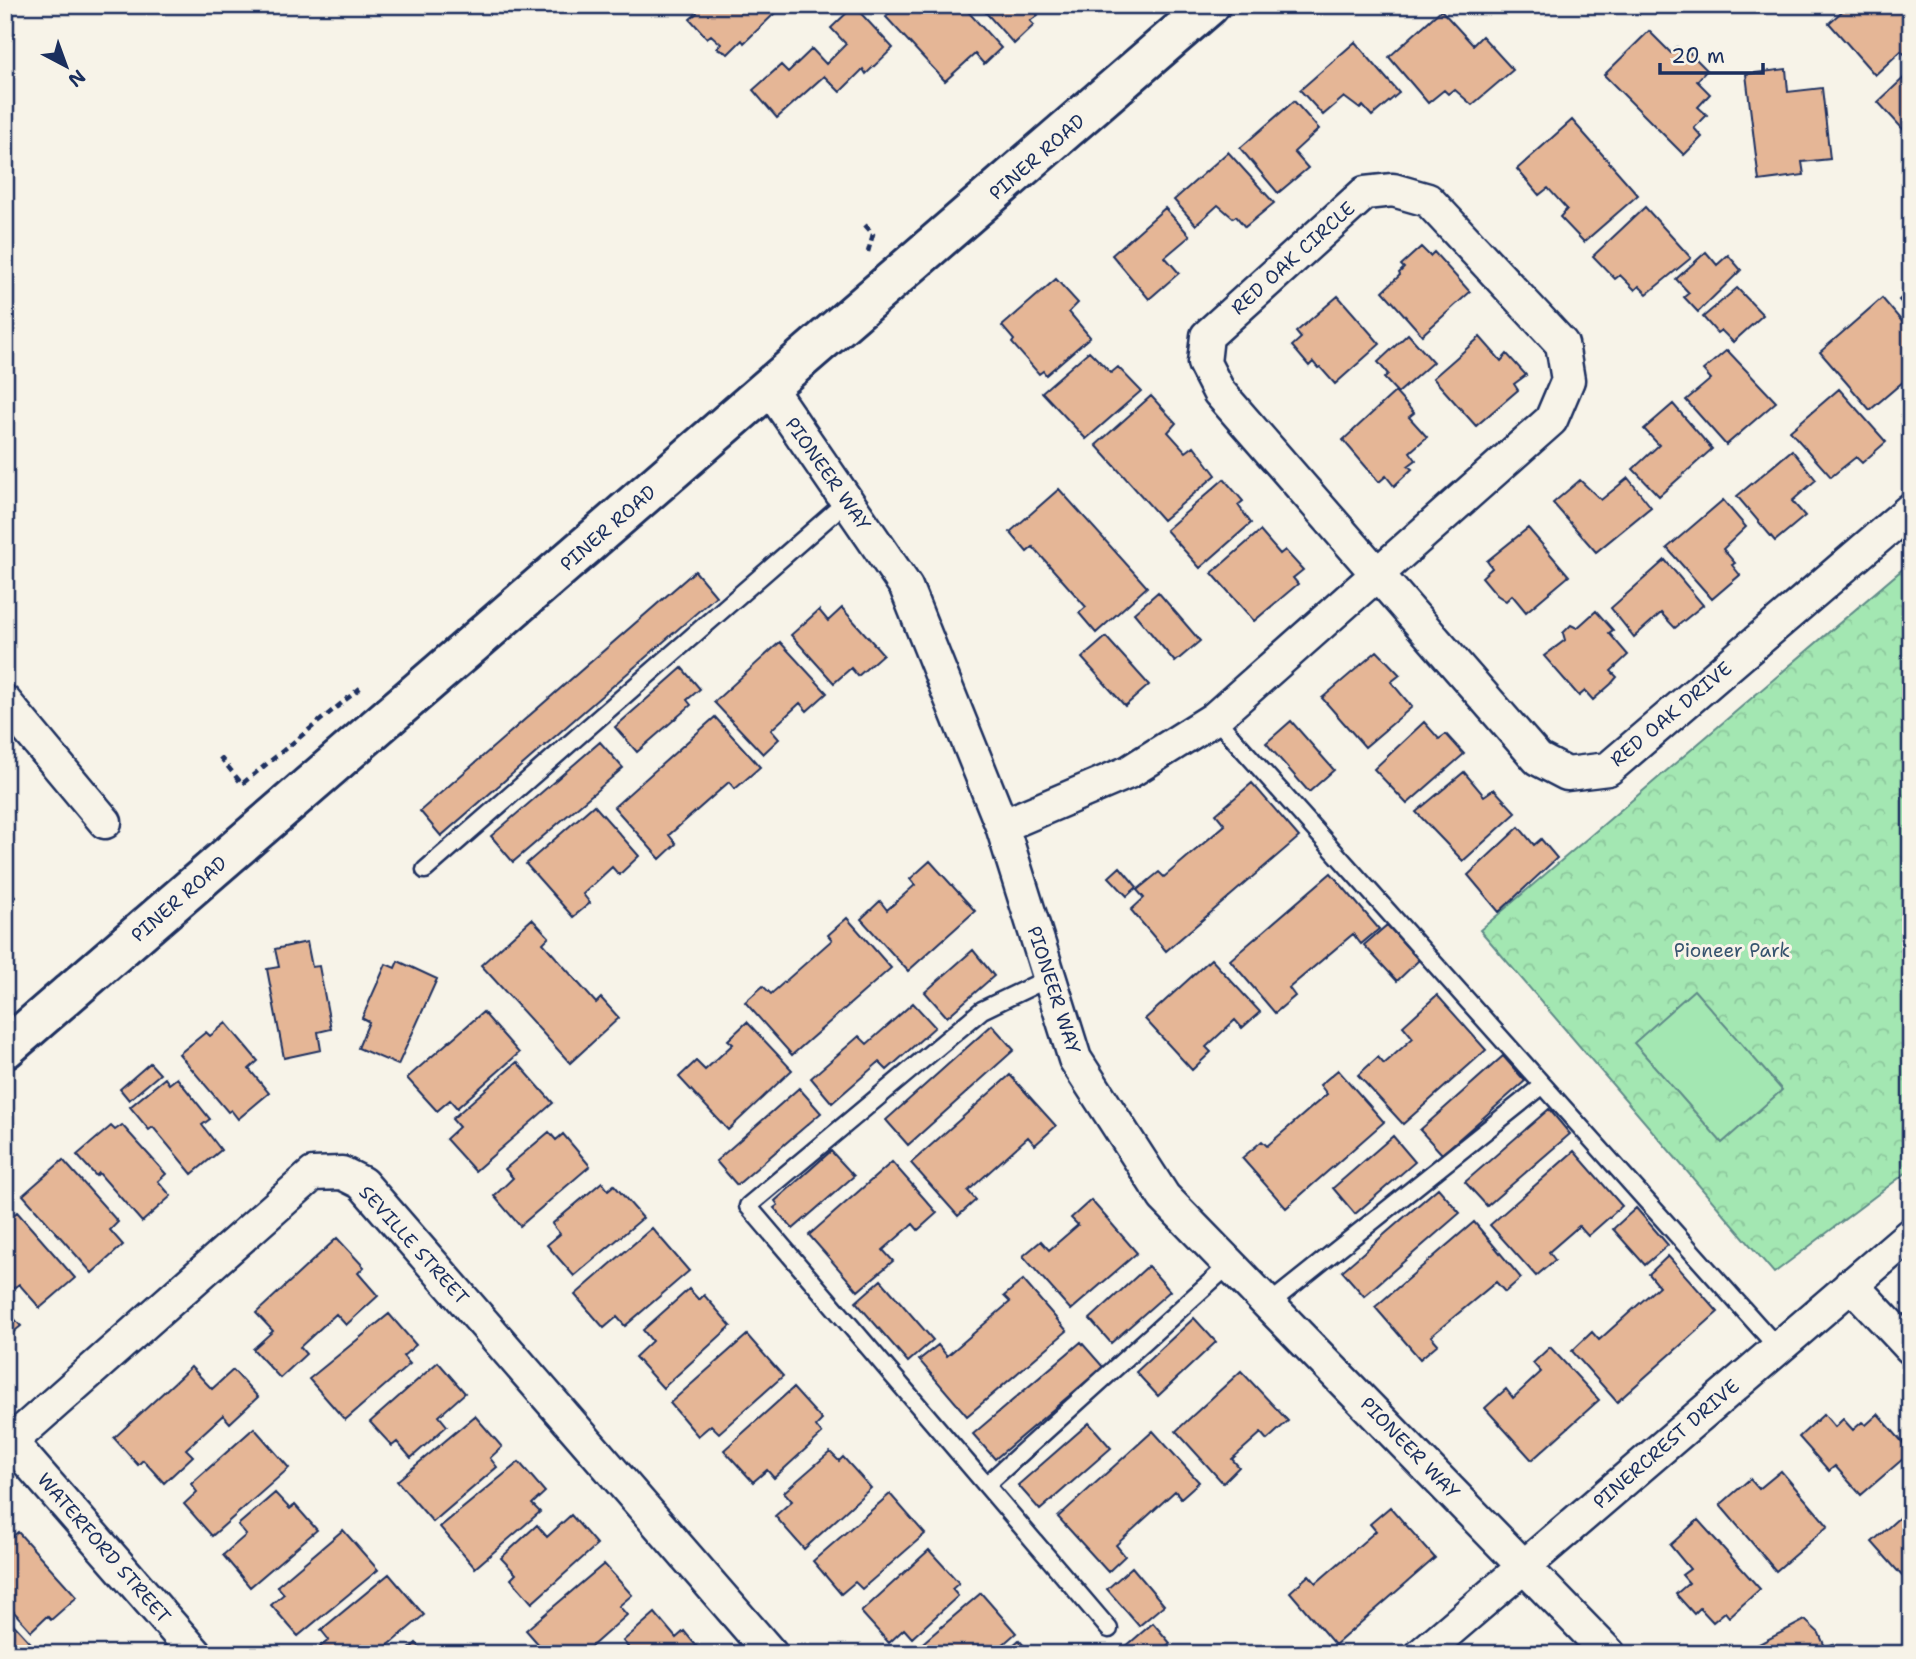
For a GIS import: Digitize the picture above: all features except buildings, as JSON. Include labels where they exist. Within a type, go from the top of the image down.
[{"type":"main road","name":"PINER ROAD","points":[[5,1049],[770,389],[1210,5]]},
{"type":"street","name":"RED OAK CIRCLE","points":[[1002,826],[1129,772],[1215,718],[1379,575],[1552,420],[1568,380],[1562,344],[1428,200],[1393,190],[1365,193],[1207,336],[1204,363],[1219,392],[1379,575]]},
{"type":"street","name":"PIONEER WAY","points":[[770,389],[906,587],[1002,826],[1075,1059],[1164,1197],[1609,1654]]},
{"type":"street","name":"RED OAK DRIVE","points":[[1379,575],[1538,759],[1567,774],[1608,769],[1911,509]]},
{"type":"street","points":[[5,702],[105,822]]},
{"type":"street","name":"SEVILLE STREET","points":[[8,1444],[313,1174],[342,1173],[362,1183],[771,1654]]},
{"type":"street","name":"PINERCREST DRIVE","points":[[1422,1654],[1911,1234]]},
{"type":"street","points":[[1851,1284],[1911,1348]]},
{"type":"street","name":"WATERFORD STREET","points":[[8,1444],[196,1654]]},
{"type":"lane","points":[[425,870],[847,501]]},
{"type":"lane","points":[[1215,718],[1778,1348]]},
{"type":"lane","points":[[1049,978],[982,1010],[748,1206],[1109,1629]]},
{"type":"lane","points":[[1269,1304],[1543,1085]]},
{"type":"lane","points":[[986,1485],[1230,1264]]},
{"type":"green space","name":"Pioneer Park","points":[[1911,562],[1911,1169],[1774,1273],[1480,930]]},
{"type":"green space","points":[[1694,990],[1782,1090],[1722,1143],[1634,1043]]}]
